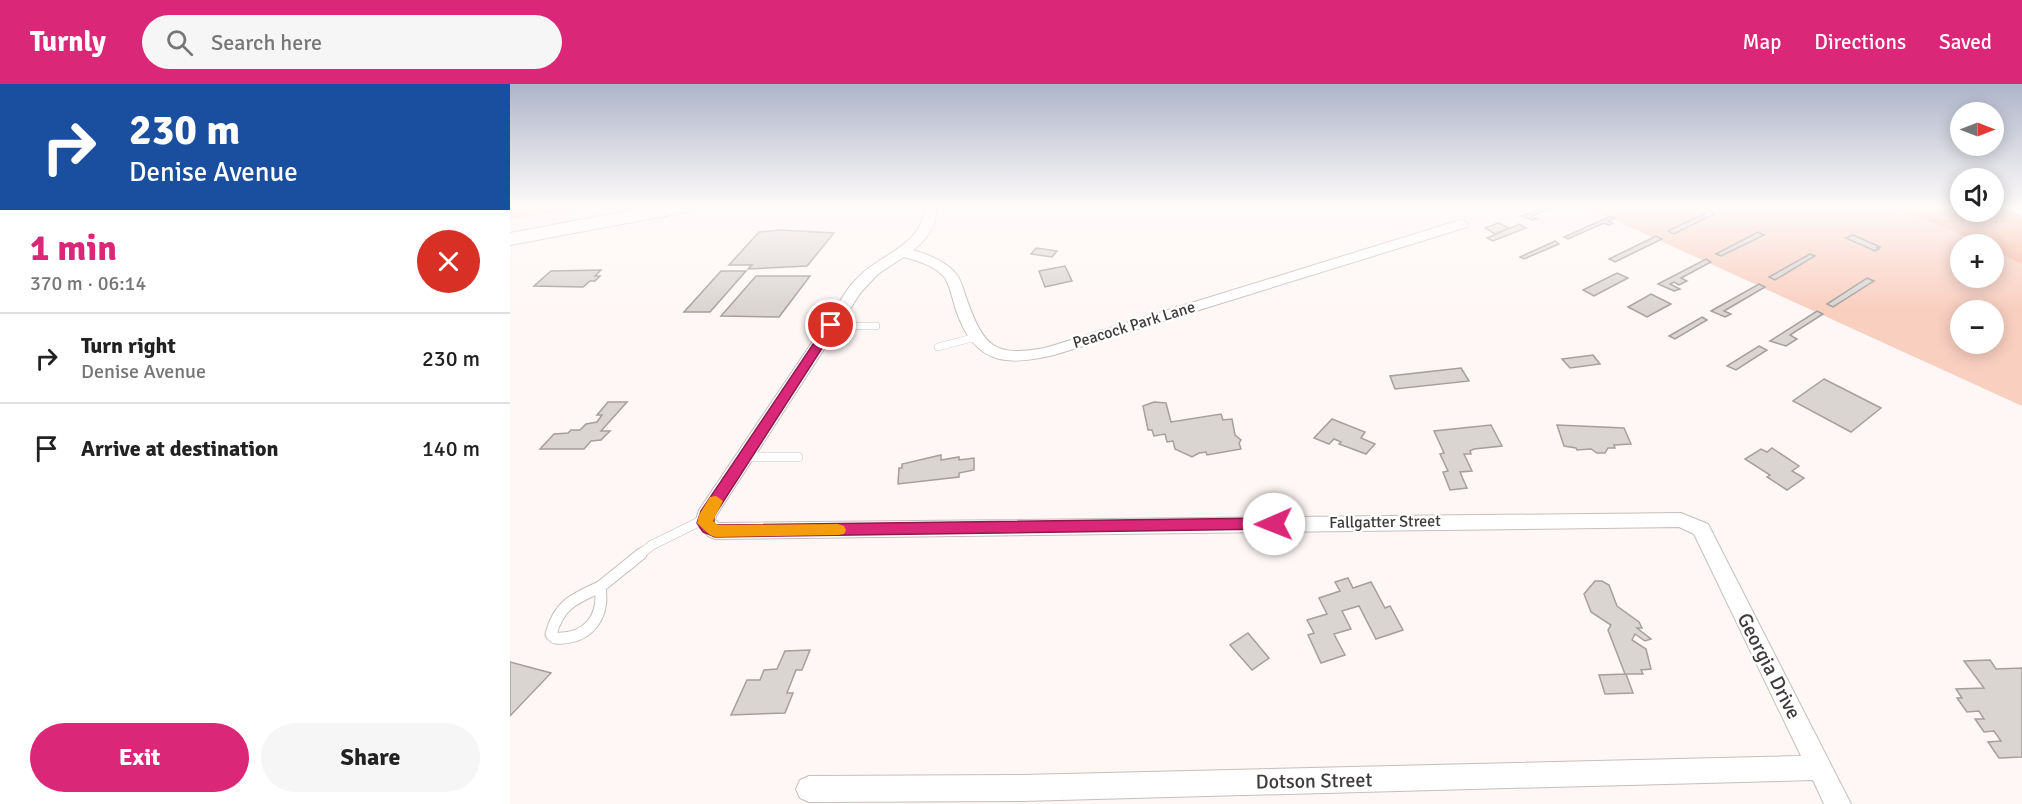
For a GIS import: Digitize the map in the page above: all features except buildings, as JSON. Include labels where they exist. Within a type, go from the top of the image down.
[{"type":"street","points":[[707,524],[744,457],[830,326],[865,278],[903,252],[914,241]]},
{"type":"street","name":"Peacock Park Lane","points":[[976,337],[986,347],[1008,355],[1035,355],[1408,241]]},
{"type":"street","points":[[903,252],[926,259],[946,271],[952,278],[976,337]]},
{"type":"street","name":"Fallgatter Street","points":[[707,524],[715,531],[1660,519],[1681,520],[1701,529]]},
{"type":"street","name":"Georgia Drive","points":[[1701,529],[1838,804]]},
{"type":"street","name":"Dotson Street","points":[[809,789],[1044,787],[1820,768]]},
{"type":"lane","points":[[830,326],[876,326]]},
{"type":"lane","points":[[938,346],[976,337]]},
{"type":"lane","points":[[744,457],[798,457]]},
{"type":"lane","points":[[600,587],[599,612],[591,627],[578,637],[555,638],[551,634],[552,626],[569,602],[600,587],[652,545],[707,524]]},
{"type":"shaded area","points":[[1660,241],[1950,241],[1950,288],[2004,288],[2004,241],[2022,241],[2022,406]]},
{"type":"shaded area","points":[[2004,241],[2022,241],[2022,264],[2004,255]]},
{"type":"slow traffic","points":[[716,501],[706,515],[705,523],[715,531],[838,530]]},
{"type":"route","points":[[831,325],[706,515],[705,523],[709,528],[715,531],[1274,524]]}]
